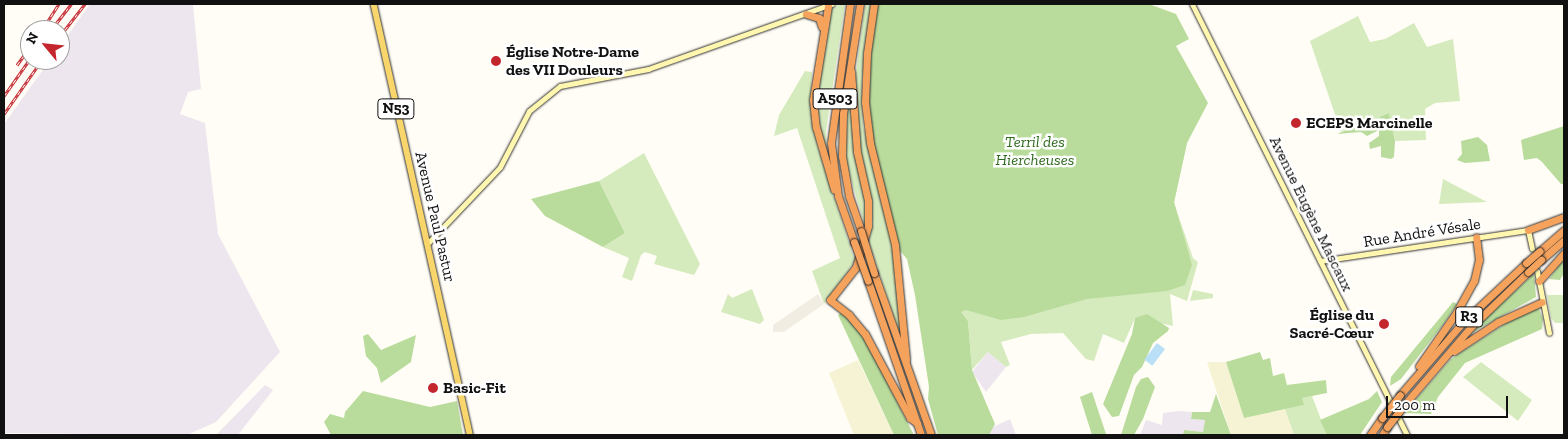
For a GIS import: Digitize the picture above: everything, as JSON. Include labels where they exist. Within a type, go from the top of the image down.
[{"type":"highway","points":[[827,4],[814,82],[814,112],[831,184],[838,196]]},
{"type":"highway","name":"A503","points":[[850,4],[831,143],[838,196],[921,435]]},
{"type":"highway","name":"A503","points":[[860,4],[851,71],[842,114],[842,156],[849,196],[874,273],[906,359],[930,435]]},
{"type":"highway","points":[[874,4],[867,53],[865,102],[870,143],[896,251],[906,359]]},
{"type":"highway","points":[[806,14],[820,18],[822,28]]},
{"type":"highway","points":[[851,71],[855,134],[868,201],[868,226],[856,267],[830,300],[849,315],[865,334],[910,418],[917,423]]},
{"type":"highway","points":[[1528,230],[1564,217]]},
{"type":"highway","name":"R3","points":[[1370,435],[1416,374],[1463,322],[1526,263],[1536,250],[1564,230]]},
{"type":"highway","points":[[1416,374],[1420,363],[1456,314],[1474,281],[1479,260],[1476,237]]},
{"type":"highway","name":"R3","points":[[1382,435],[1441,359],[1528,272],[1564,240]]},
{"type":"highway","points":[[1539,281],[1564,252]]},
{"type":"highway","points":[[1441,359],[1498,322],[1542,302]]},
{"type":"main road","name":"Avenue Paul Pastur","points":[[374,4],[470,435]]},
{"type":"street","points":[[427,244],[500,168],[526,115],[560,86],[648,69],[806,14],[827,4]]},
{"type":"street","name":"Avenue Eugène Mascaux","points":[[1192,4],[1407,435]]},
{"type":"street","points":[[1528,230],[1536,250]]},
{"type":"street","name":"Rue André Vésale","points":[[1320,261],[1528,230]]},
{"type":"street","points":[[1537,271],[1549,333]]},
{"type":"shaded area","points":[[90,4],[193,4],[201,89],[188,92],[180,114],[205,123],[218,234],[280,352],[216,422],[187,435],[4,433],[4,124],[43,70],[70,70],[70,32]]},
{"type":"shaded area","points":[[818,294],[824,304],[784,332],[773,332],[773,325]]},
{"type":"shaded area","points":[[988,352],[1006,367],[986,392],[972,372]]},
{"type":"shaded area","points":[[858,360],[894,435],[854,435],[829,373]]},
{"type":"shaded area","points":[[1207,362],[1226,362],[1244,418],[1285,409],[1294,435],[1231,435]]},
{"type":"shaded area","points":[[265,385],[273,390],[238,435],[216,435]]},
{"type":"shaded area","points":[[1192,412],[1191,419],[1205,420],[1203,432],[1184,430],[1183,435],[1140,435],[1146,420],[1162,425],[1163,413]]},
{"type":"shaded area","points":[[1010,419],[1016,435],[988,435],[991,428]]},
{"type":"green space","points":[[840,4],[845,4],[826,131],[827,154],[821,140],[816,104],[831,9]]},
{"type":"green space","points":[[865,4],[872,4],[862,80],[863,126],[893,246],[902,341],[869,241],[873,223],[855,117],[856,73]]},
{"type":"green space","name":"Terril des Hiercheuses","points":[[874,4],[1149,4],[1176,14],[1189,39],[1176,46],[1208,103],[1187,143],[1174,202],[1192,265],[1185,285],[1167,291],[1087,299],[1024,317],[1001,320],[966,310],[961,312],[968,321],[972,370],[995,424],[989,435],[938,435],[928,399],[929,387],[915,295],[907,259],[895,245],[875,167],[865,102]]},
{"type":"green space","points":[[1358,16],[1370,42],[1385,39],[1414,23],[1427,47],[1453,39],[1460,101],[1435,103],[1425,109],[1426,140],[1395,141],[1389,113],[1341,132],[1310,41]]},
{"type":"green space","points":[[805,71],[812,72],[810,103],[817,145],[855,261],[824,304],[812,271],[840,258],[797,128],[774,136],[779,115]]},
{"type":"green space","points":[[849,90],[865,197],[865,227],[846,162],[845,123]]},
{"type":"green space","points":[[1389,113],[1395,141],[1394,157],[1391,159],[1381,157],[1381,146],[1370,149],[1369,143],[1379,136],[1379,130],[1367,136],[1361,132],[1337,134]]},
{"type":"green space","points":[[1564,126],[1564,184],[1561,184],[1537,158],[1524,160],[1521,140]]},
{"type":"green space","points":[[1478,137],[1487,145],[1490,161],[1465,163],[1457,160],[1462,154],[1461,141]]},
{"type":"green space","points":[[1175,141],[1187,143],[1174,203],[1193,258],[1198,262],[1187,301],[1170,294],[1173,326],[1135,318],[1124,343],[1103,334],[1094,361],[1086,359],[1063,333],[1031,334],[1001,342],[1010,365],[1006,367],[988,352],[972,370],[968,321],[961,312],[973,306]]},
{"type":"green space","points":[[644,153],[700,264],[694,275],[654,264],[657,256],[645,252],[641,255],[632,281],[622,277],[629,258],[603,247],[625,233],[599,181]]},
{"type":"green space","points":[[1443,179],[1487,202],[1439,204]]},
{"type":"green space","points":[[599,181],[625,233],[603,247],[545,216],[531,199]]},
{"type":"green space","points":[[1564,258],[1564,273],[1560,280],[1549,279]]},
{"type":"green space","points":[[1534,274],[1536,297],[1468,335],[1501,304]]},
{"type":"green space","points":[[752,289],[764,320],[760,324],[721,312],[728,294],[732,298]]},
{"type":"green space","points":[[1193,290],[1213,294],[1213,298],[1190,301]]},
{"type":"green space","points":[[1547,295],[1564,295],[1564,323],[1555,323],[1551,318]]},
{"type":"green space","points":[[1453,302],[1457,304],[1445,322],[1401,379],[1390,386],[1391,377]]},
{"type":"green space","points":[[1530,308],[1539,309],[1543,319],[1542,329],[1465,363],[1438,397],[1431,414],[1404,413],[1451,359]]},
{"type":"green space","points":[[842,312],[858,326],[914,435],[894,435],[838,315]]},
{"type":"green space","points":[[1147,314],[1169,328],[1168,331],[1153,343],[1142,367],[1134,375],[1119,416],[1112,417],[1103,404],[1132,334],[1135,318]]},
{"type":"green space","points":[[368,334],[381,350],[416,335],[411,362],[381,383],[377,368],[366,356],[363,336]]},
{"type":"green space","points":[[1260,352],[1263,360],[1270,358],[1273,376],[1284,373],[1287,385],[1326,380],[1327,393],[1302,398],[1304,405],[1244,418],[1226,362]]},
{"type":"green space","points":[[1481,362],[1532,400],[1518,421],[1463,377]]},
{"type":"green space","points":[[1148,377],[1155,387],[1143,419],[1134,435],[1121,435],[1136,387],[1141,379]]},
{"type":"green space","points":[[363,391],[430,407],[457,401],[463,435],[331,435],[324,422],[330,414],[344,418],[345,412]]},
{"type":"green space","points":[[1377,391],[1382,402],[1360,435],[1327,435],[1320,420],[1369,399]]},
{"type":"green space","points":[[1092,392],[1107,435],[1092,435],[1080,397]]},
{"type":"green space","points":[[1216,394],[1231,435],[1183,435],[1184,430],[1203,432],[1205,420],[1191,419],[1192,412],[1210,412]]},
{"type":"green space","points":[[1312,396],[1327,435],[1294,435],[1285,409],[1303,405],[1301,398]]},
{"type":"water","points":[[1157,343],[1165,349],[1152,366],[1144,360]]},
{"type":"railway","points":[[49,20],[59,4]]},
{"type":"railway","points":[[59,20],[71,4]]},
{"type":"railway","points":[[70,23],[85,4]]},
{"type":"railway","points":[[17,65],[20,61]]},
{"type":"railway","points":[[4,96],[22,70]]},
{"type":"railway","points":[[4,114],[35,70]]},
{"type":"place","name":"Église Notre-Dame des VII Douleurs","points":[[496,61]]},
{"type":"place","name":"ECEPS Marcinelle","points":[[1296,123]]},
{"type":"place","name":"Église du Sacré-Cœur","points":[[1384,324]]},
{"type":"place","name":"Basic-Fit","points":[[433,388]]}]
